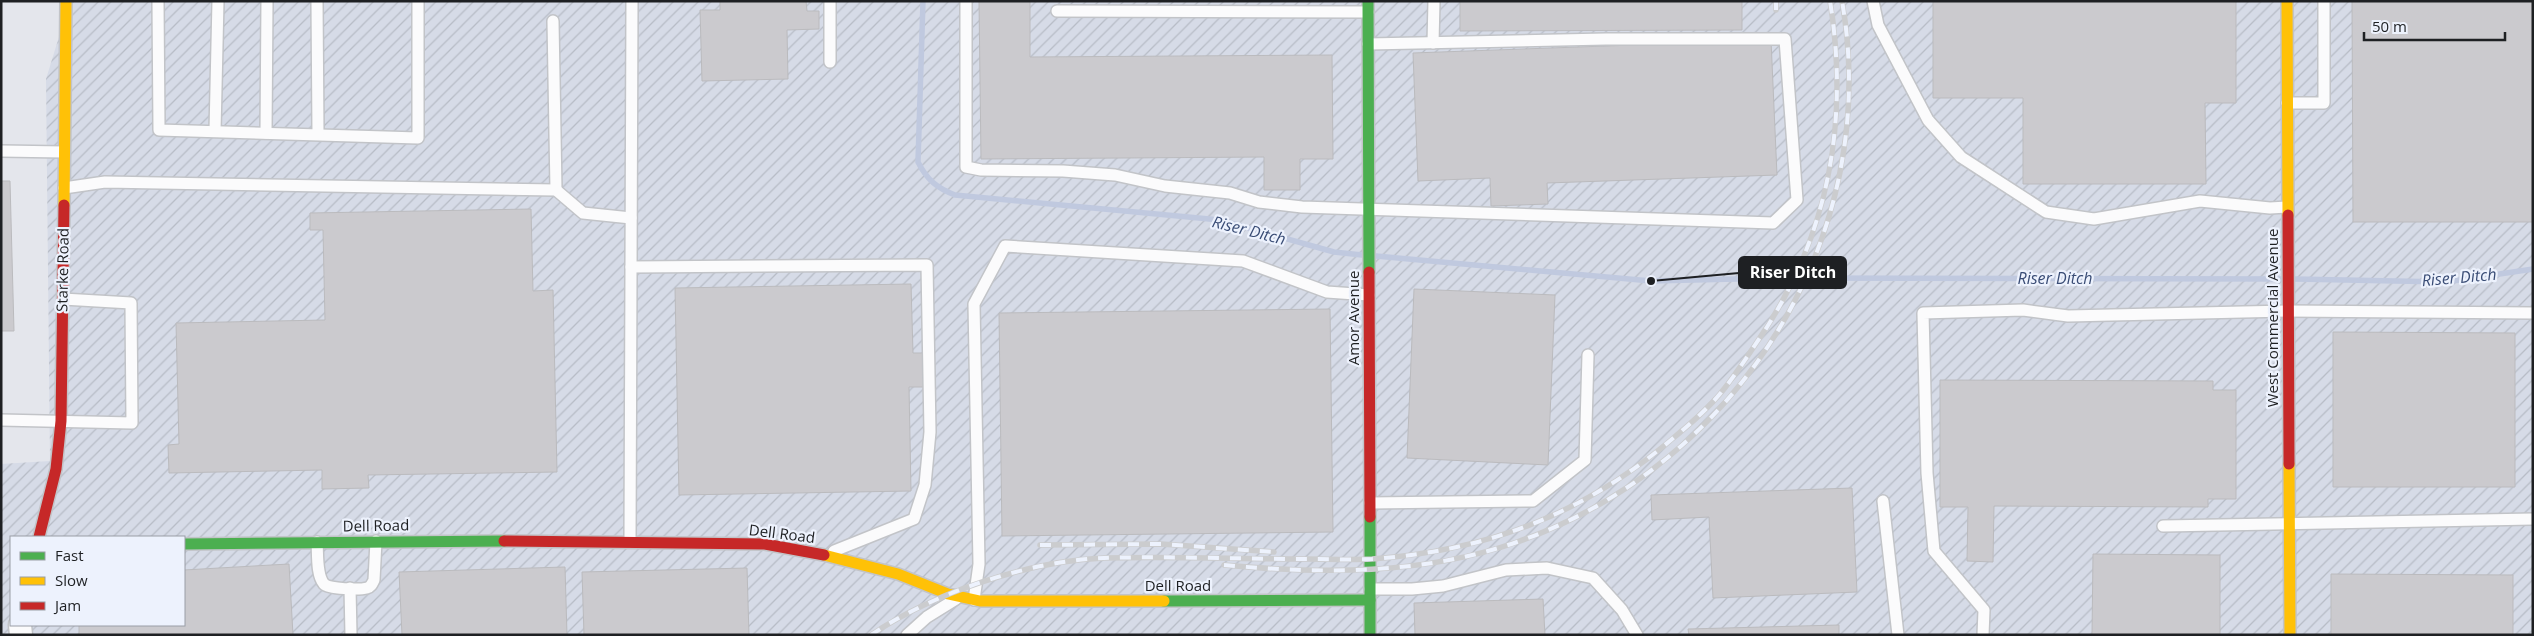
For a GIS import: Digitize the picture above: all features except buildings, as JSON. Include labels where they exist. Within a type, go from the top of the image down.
[{"type":"street","name":"Starke Road","points":[[39,536],[56,469],[61,422],[66,1]]},
{"type":"street","name":"West Commercial Avenue","points":[[2287,1],[2290,635]]},
{"type":"street","name":"Amor Avenue","points":[[1368,6],[1370,635]]},
{"type":"street","name":"Dell Road","points":[[185,544],[376,541],[765,544],[826,555],[898,574],[974,600],[1028,602],[1370,594]]},
{"type":"lane","points":[[158,1],[159,130],[418,138],[418,1]]},
{"type":"lane","points":[[215,131],[218,1]]},
{"type":"lane","points":[[266,133],[267,1]]},
{"type":"lane","points":[[317,1],[318,134]]},
{"type":"lane","points":[[630,542],[632,1]]},
{"type":"lane","points":[[830,1],[830,62]]},
{"type":"lane","points":[[966,1],[966,167],[981,170],[1063,171],[1115,175],[1165,186],[1230,193],[1259,202],[1302,207],[1773,223],[1797,200],[1785,39],[1368,44]]},
{"type":"lane","points":[[1433,43],[1434,1]]},
{"type":"lane","points":[[1873,1],[1878,24],[1928,120],[1961,157],[2046,212],[2094,219],[2200,201],[2270,208],[2287,206]]},
{"type":"lane","points":[[2287,103],[2324,103],[2324,1]]},
{"type":"lane","points":[[1057,11],[1368,6]]},
{"type":"lane","points":[[553,21],[556,190]]},
{"type":"lane","points":[[1,151],[64,152]]},
{"type":"lane","points":[[64,188],[105,182],[556,190],[583,213],[631,218]]},
{"type":"lane","points":[[974,600],[979,564],[974,304],[1005,246],[1243,261],[1327,292],[1369,295]]},
{"type":"lane","points":[[631,266],[927,265],[930,432],[924,485],[914,519],[826,555]]},
{"type":"lane","points":[[1,420],[132,423],[131,302],[63,299]]},
{"type":"lane","points":[[1983,635],[1984,610],[1934,551],[1927,473],[1923,313],[2023,310],[2068,316],[2287,311],[2533,312]]},
{"type":"lane","points":[[1370,503],[1533,501],[1585,460],[1588,355]]},
{"type":"lane","points":[[1883,501],[1898,635]]},
{"type":"lane","points":[[2163,526],[2533,519]]},
{"type":"lane","points":[[317,542],[320,577],[324,584],[332,588],[366,588],[372,585],[376,541]]},
{"type":"lane","points":[[1370,594],[1443,586],[1506,570],[1547,568],[1593,578],[1622,610],[1637,635]]},
{"type":"lane","points":[[350,588],[351,635]]},
{"type":"lane","points":[[907,635],[927,617],[959,596]]},
{"type":"shaded area","points":[[70,1],[2533,1],[2533,635],[1,635],[1,464],[50,461],[46,79]]},
{"type":"waterway","name":"Riser Ditch","points":[[923,1],[918,162],[929,179],[943,189],[955,195],[1220,220],[1334,252],[1362,255]]},
{"type":"waterway","name":"Riser Ditch","points":[[1376,256],[1651,281],[1779,278],[2281,279]]},
{"type":"waterway","name":"Riser Ditch","points":[[2295,279],[2446,282],[2533,269]]},
{"type":"railway","points":[[1776,1],[1776,10]]},
{"type":"railway","points":[[871,635],[896,620],[952,593],[1013,573],[1075,560],[1154,557],[1372,559],[1414,555],[1455,547],[1494,537],[1532,524],[1568,508],[1603,489],[1638,466],[1692,422],[1724,389],[1780,306],[1800,265],[1816,224],[1827,181],[1834,137],[1837,93],[1830,1]]},
{"type":"railway","points":[[1224,565],[1297,570],[1372,569],[1445,561],[1481,553],[1517,542],[1596,506],[1667,458],[1728,399],[1778,330],[1816,255],[1840,173],[1849,88],[1842,1]]},
{"type":"railway","points":[[1040,545],[1161,544],[1274,552]]},
{"type":"traffic: fast","points":[[1368,1],[1369,272]]},
{"type":"traffic: fast","points":[[1370,517],[1370,635]]},
{"type":"traffic: fast","points":[[185,544],[504,541]]},
{"type":"traffic: fast","points":[[1164,601],[1370,600]]},
{"type":"traffic: slow","points":[[64,205],[66,1]]},
{"type":"traffic: slow","points":[[2287,1],[2288,215]]},
{"type":"traffic: slow","points":[[2289,464],[2290,635]]},
{"type":"traffic: slow","points":[[824,555],[898,574],[948,594],[980,601],[1164,601]]},
{"type":"traffic: jam","points":[[39,536],[56,469],[61,421],[64,205]]},
{"type":"traffic: jam","points":[[2288,215],[2289,464]]},
{"type":"traffic: jam","points":[[1369,272],[1370,517]]},
{"type":"traffic: jam","points":[[504,541],[765,544],[824,555]]},
{"type":"place","name":"Riser Ditch","points":[[1651,281]]}]
